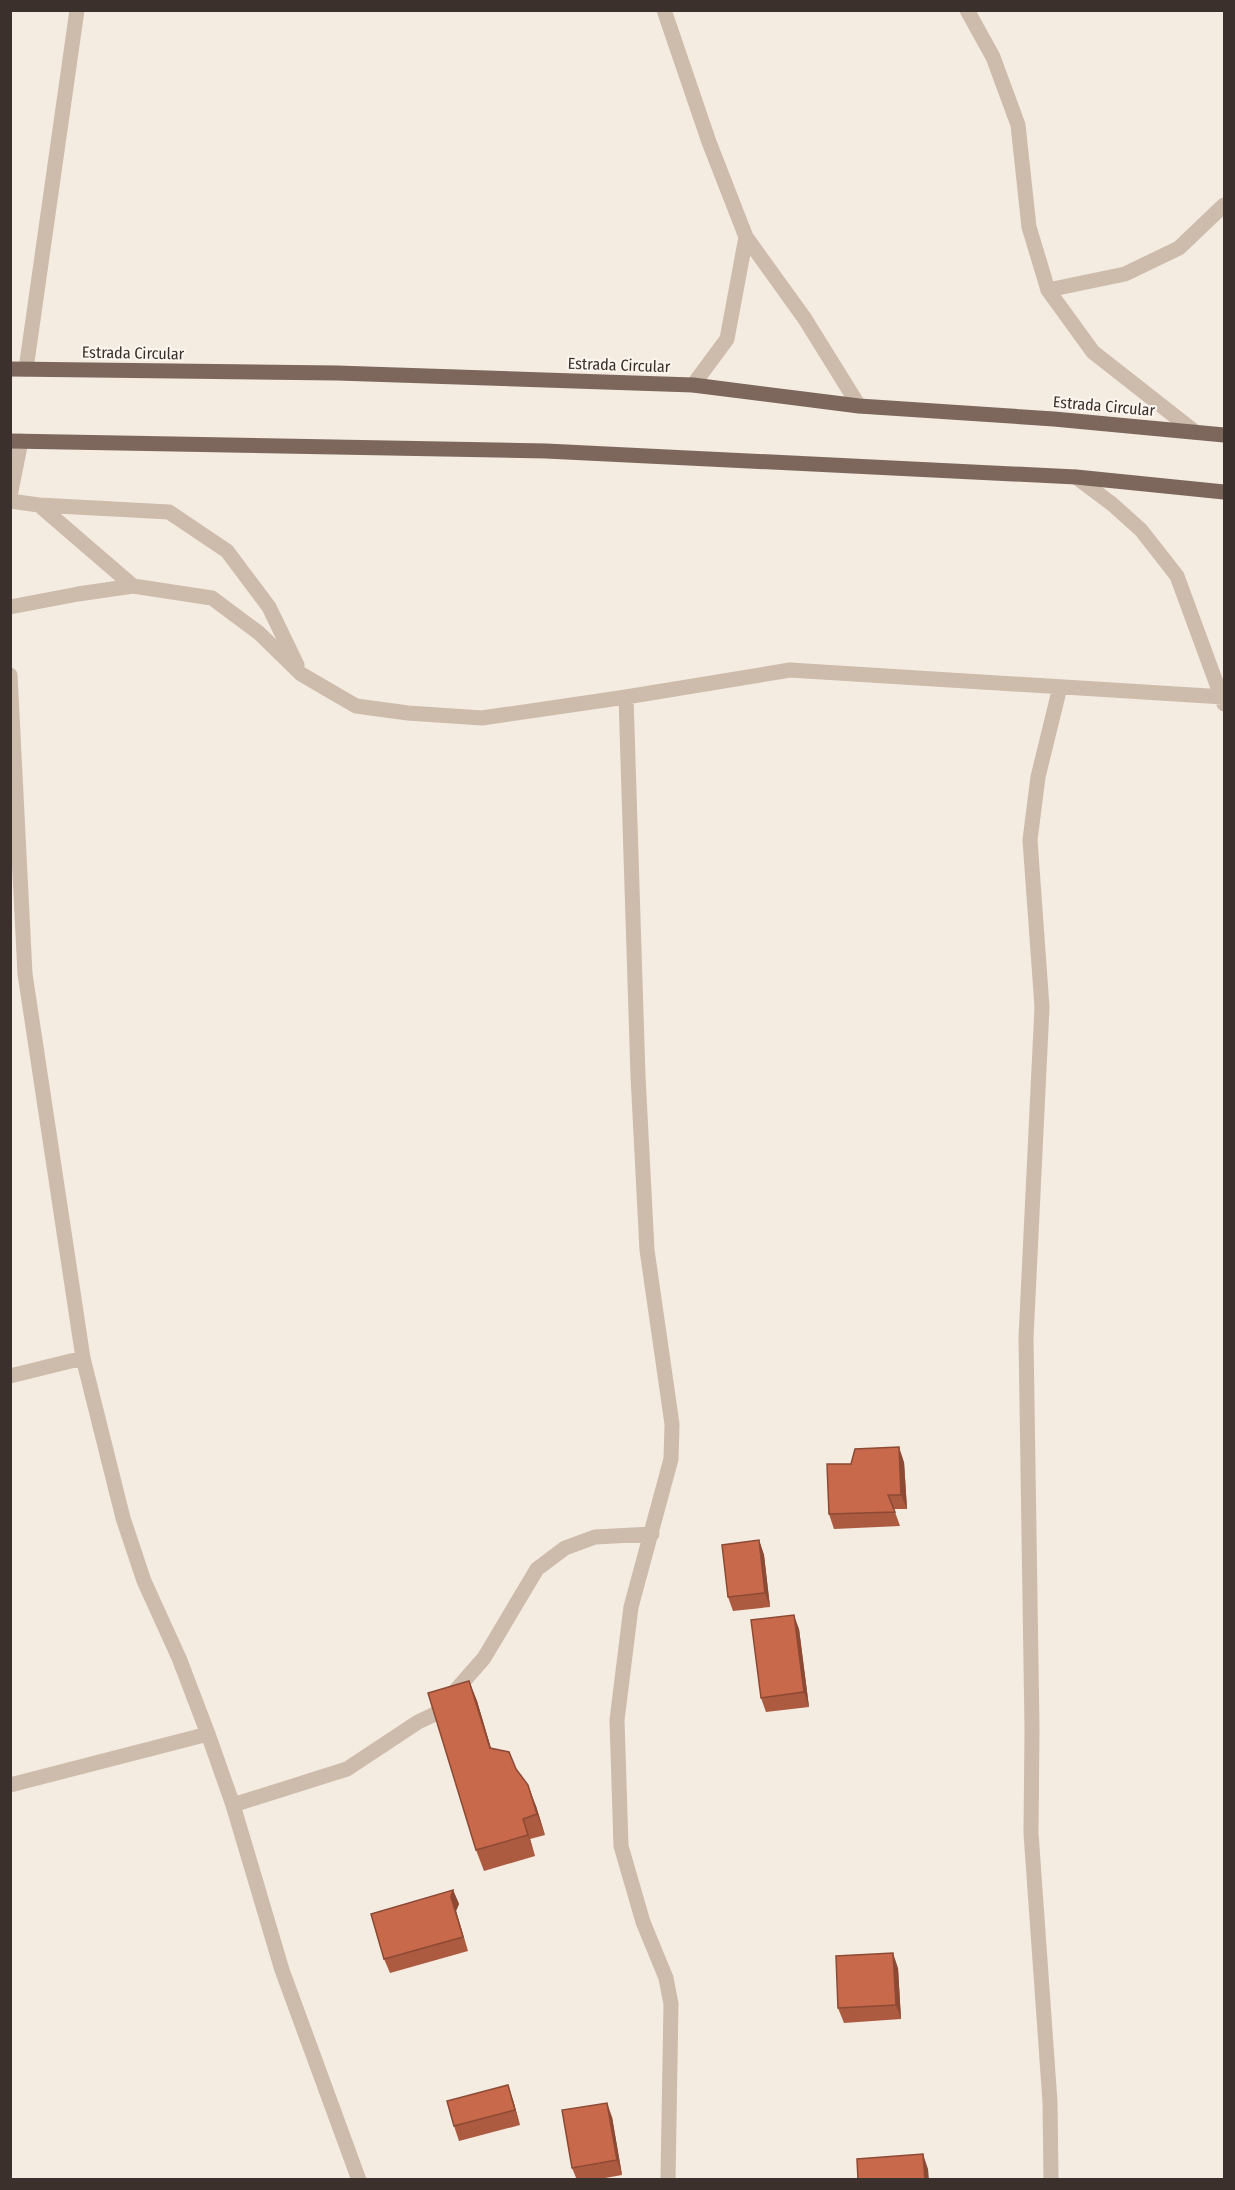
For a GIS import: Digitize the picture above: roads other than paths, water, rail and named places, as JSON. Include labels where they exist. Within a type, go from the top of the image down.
[{"type":"main road","name":"Estrada Circular","points":[[18,369],[337,374],[693,385],[859,406],[1054,419],[1224,435]]},
{"type":"main road","points":[[16,441],[546,451],[1076,477],[1224,492]]},
{"type":"street","points":[[18,369],[77,10]]},
{"type":"street","points":[[664,10],[709,142],[746,237],[805,319],[859,406]]},
{"type":"street","points":[[967,10],[993,57],[1018,125],[1029,227],[1048,290],[1093,352],[1195,432]]},
{"type":"street","points":[[1048,290],[1125,274],[1179,248],[1224,205]]},
{"type":"street","points":[[693,385],[727,339],[746,237]]},
{"type":"street","points":[[10,496],[16,441]]},
{"type":"street","points":[[10,607],[133,586],[212,598],[258,633],[301,674],[356,706],[408,713],[482,718],[790,670],[1223,699],[1177,576],[1141,530],[1112,504],[1076,477]]},
{"type":"street","points":[[10,501],[39,505],[169,512],[227,551],[269,607],[301,674]]},
{"type":"street","points":[[39,505],[133,586]]},
{"type":"street","points":[[10,675],[25,974],[82,1358],[123,1518],[144,1581],[179,1658],[208,1734],[233,1805],[282,1970],[358,2180]]},
{"type":"street","points":[[1051,2180],[1050,2102],[1030,1833],[1032,1728],[1026,1338],[1042,1007],[1030,840],[1038,777],[1060,687]]},
{"type":"street","points":[[626,697],[646,1250],[672,1424],[670,1459],[631,1607],[617,1720],[621,1846],[643,1922],[666,1978],[671,2004],[668,2180]]},
{"type":"street","points":[[10,1376],[82,1358]]},
{"type":"street","points":[[233,1805],[347,1770],[418,1722],[435,1714],[484,1658],[537,1569],[566,1548],[595,1537],[652,1534]]},
{"type":"street","points":[[10,1785],[208,1734]]}]
